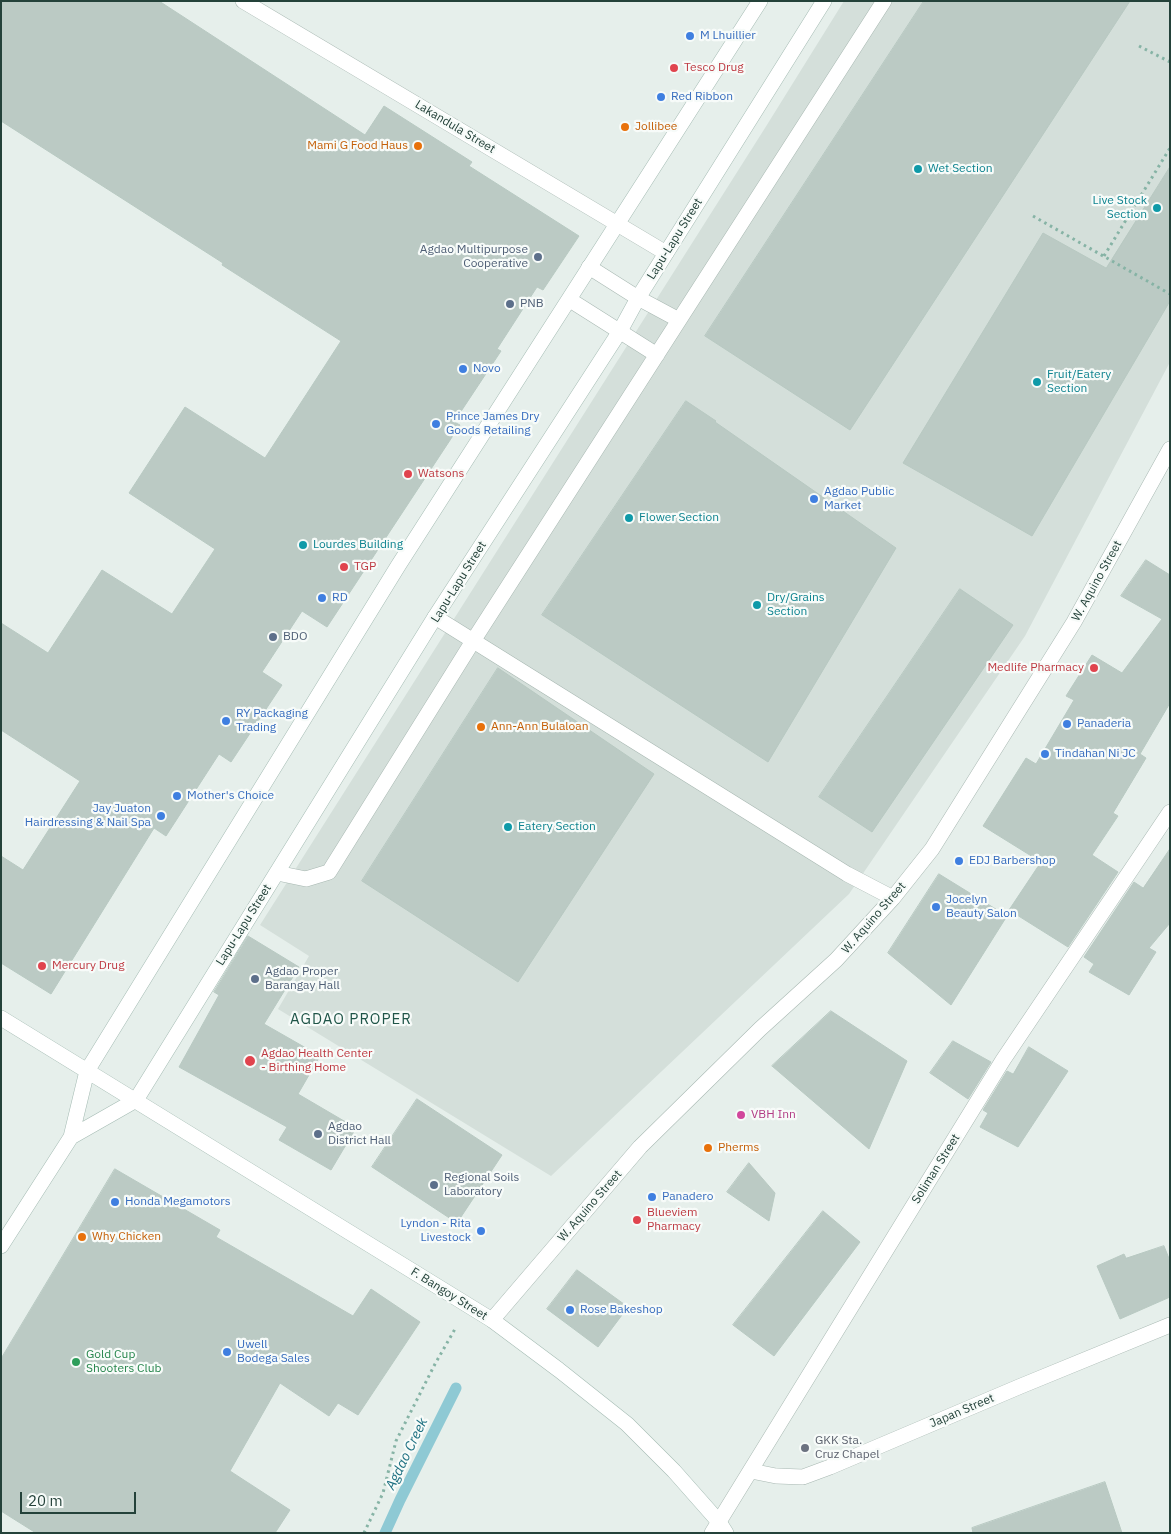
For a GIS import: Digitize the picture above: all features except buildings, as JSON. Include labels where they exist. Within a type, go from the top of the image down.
[{"type":"street","name":"Lakandula Street","points":[[243,1],[666,253]]},
{"type":"street","name":"Lapu-Lapu Street","points":[[1,1246],[71,1137],[87,1071],[398,566],[760,1]]},
{"type":"street","name":"Lapu-Lapu Street","points":[[71,1137],[136,1100],[435,617],[620,331],[638,298],[824,1]]},
{"type":"street","points":[[277,872],[306,879],[329,872],[473,641],[884,1]]},
{"type":"street","points":[[589,267],[638,298],[680,320]]},
{"type":"street","points":[[570,300],[657,355]]},
{"type":"street","name":"W. Aquino Street","points":[[492,1320],[640,1147],[760,1029],[836,960],[893,898],[932,849],[1074,622],[1170,449]]},
{"type":"street","points":[[435,617],[847,874],[893,898]]},
{"type":"street","name":"Soliman Street","points":[[719,1529],[751,1470],[1003,1060],[1170,812]]},
{"type":"street","name":"F. Bangoy Street","points":[[1,1018],[492,1320],[627,1424],[674,1471],[719,1529]]},
{"type":"street","name":"Japan Street","points":[[751,1470],[776,1476],[803,1477],[1170,1325]]},
{"type":"path","points":[[1138,46],[1170,62]]},
{"type":"path","points":[[1104,256],[1170,148]]},
{"type":"path","points":[[1033,216],[1170,294]]},
{"type":"path","points":[[364,1533],[384,1493],[396,1441],[435,1364],[468,1306]]},
{"type":"shaded area","name":"Agdao Public Market","points":[[844,1],[1170,1],[1170,362],[1025,636],[849,894],[551,1176],[278,1009],[309,956],[260,925]]},
{"type":"waterway","name":"Agdao Creek","points":[[385,1533],[456,1388]]},
{"type":"place","name":"M Lhuillier","points":[[690,36]]},
{"type":"place","name":"Tesco Drug","points":[[674,68]]},
{"type":"place","name":"Red Ribbon","points":[[661,97]]},
{"type":"place","name":"Jollibee","points":[[625,127]]},
{"type":"place","name":"Mami G Food Haus","points":[[418,146]]},
{"type":"place","name":"Wet Section","points":[[918,169]]},
{"type":"place","name":"Live Stock Section","points":[[1157,208]]},
{"type":"place","name":"Agdao Multipurpose Cooperative","points":[[538,257]]},
{"type":"place","name":"PNB","points":[[510,304]]},
{"type":"place","name":"Novo","points":[[463,369]]},
{"type":"place","name":"Fruit/Eatery Section","points":[[1037,382]]},
{"type":"place","name":"Prince James Dry Goods Retailing","points":[[436,424]]},
{"type":"place","name":"Watsons","points":[[408,474]]},
{"type":"place","name":"Agdao Public Market","points":[[814,499]]},
{"type":"place","name":"Flower Section","points":[[629,518]]},
{"type":"place","name":"Lourdes Building","points":[[303,545]]},
{"type":"place","name":"TGP","points":[[344,567]]},
{"type":"place","name":"RD","points":[[322,598]]},
{"type":"place","name":"Dry/Grains Section","points":[[757,605]]},
{"type":"place","name":"BDO","points":[[273,637]]},
{"type":"place","name":"Medlife Pharmacy","points":[[1094,668]]},
{"type":"place","name":"RY Packaging Trading","points":[[226,721]]},
{"type":"place","name":"Panaderia","points":[[1067,724]]},
{"type":"place","name":"Ann-Ann Bulaloan","points":[[481,727]]},
{"type":"place","name":"Tindahan Ni JC","points":[[1045,754]]},
{"type":"place","name":"Mother's Choice","points":[[177,796]]},
{"type":"place","name":"Jay Juaton Hairdressing & Nail Spa","points":[[161,816]]},
{"type":"place","name":"Eatery Section","points":[[508,827]]},
{"type":"place","name":"EDJ Barbershop","points":[[959,861]]},
{"type":"place","name":"Jocelyn Beauty Salon","points":[[936,907]]},
{"type":"place","name":"Mercury Drug","points":[[42,966]]},
{"type":"place","name":"Agdao Proper Barangay Hall","points":[[255,979]]},
{"type":"place","name":"Agdao Health Center - Birthing Home","points":[[250,1061]]},
{"type":"place","name":"VBH Inn","points":[[741,1115]]},
{"type":"place","name":"Agdao District Hall","points":[[318,1134]]},
{"type":"place","name":"Pherms","points":[[708,1148]]},
{"type":"place","name":"Regional Soils Laboratory","points":[[434,1185]]},
{"type":"place","name":"Panadero","points":[[652,1197]]},
{"type":"place","name":"Honda Megamotors","points":[[115,1202]]},
{"type":"place","name":"Blueviem Pharmacy","points":[[637,1220]]},
{"type":"place","name":"Lyndon - Rita Livestock","points":[[481,1231]]},
{"type":"place","name":"Why Chicken","points":[[82,1237]]},
{"type":"place","name":"Rose Bakeshop","points":[[570,1310]]},
{"type":"place","name":"Uwell Bodega Sales","points":[[227,1352]]},
{"type":"place","name":"Gold Cup Shooters Club","points":[[76,1362]]},
{"type":"place","name":"GKK Sta. Cruz Chapel","points":[[805,1448]]},
{"type":"district","name":"AGDAO PROPER","points":[[351,1020]]}]
